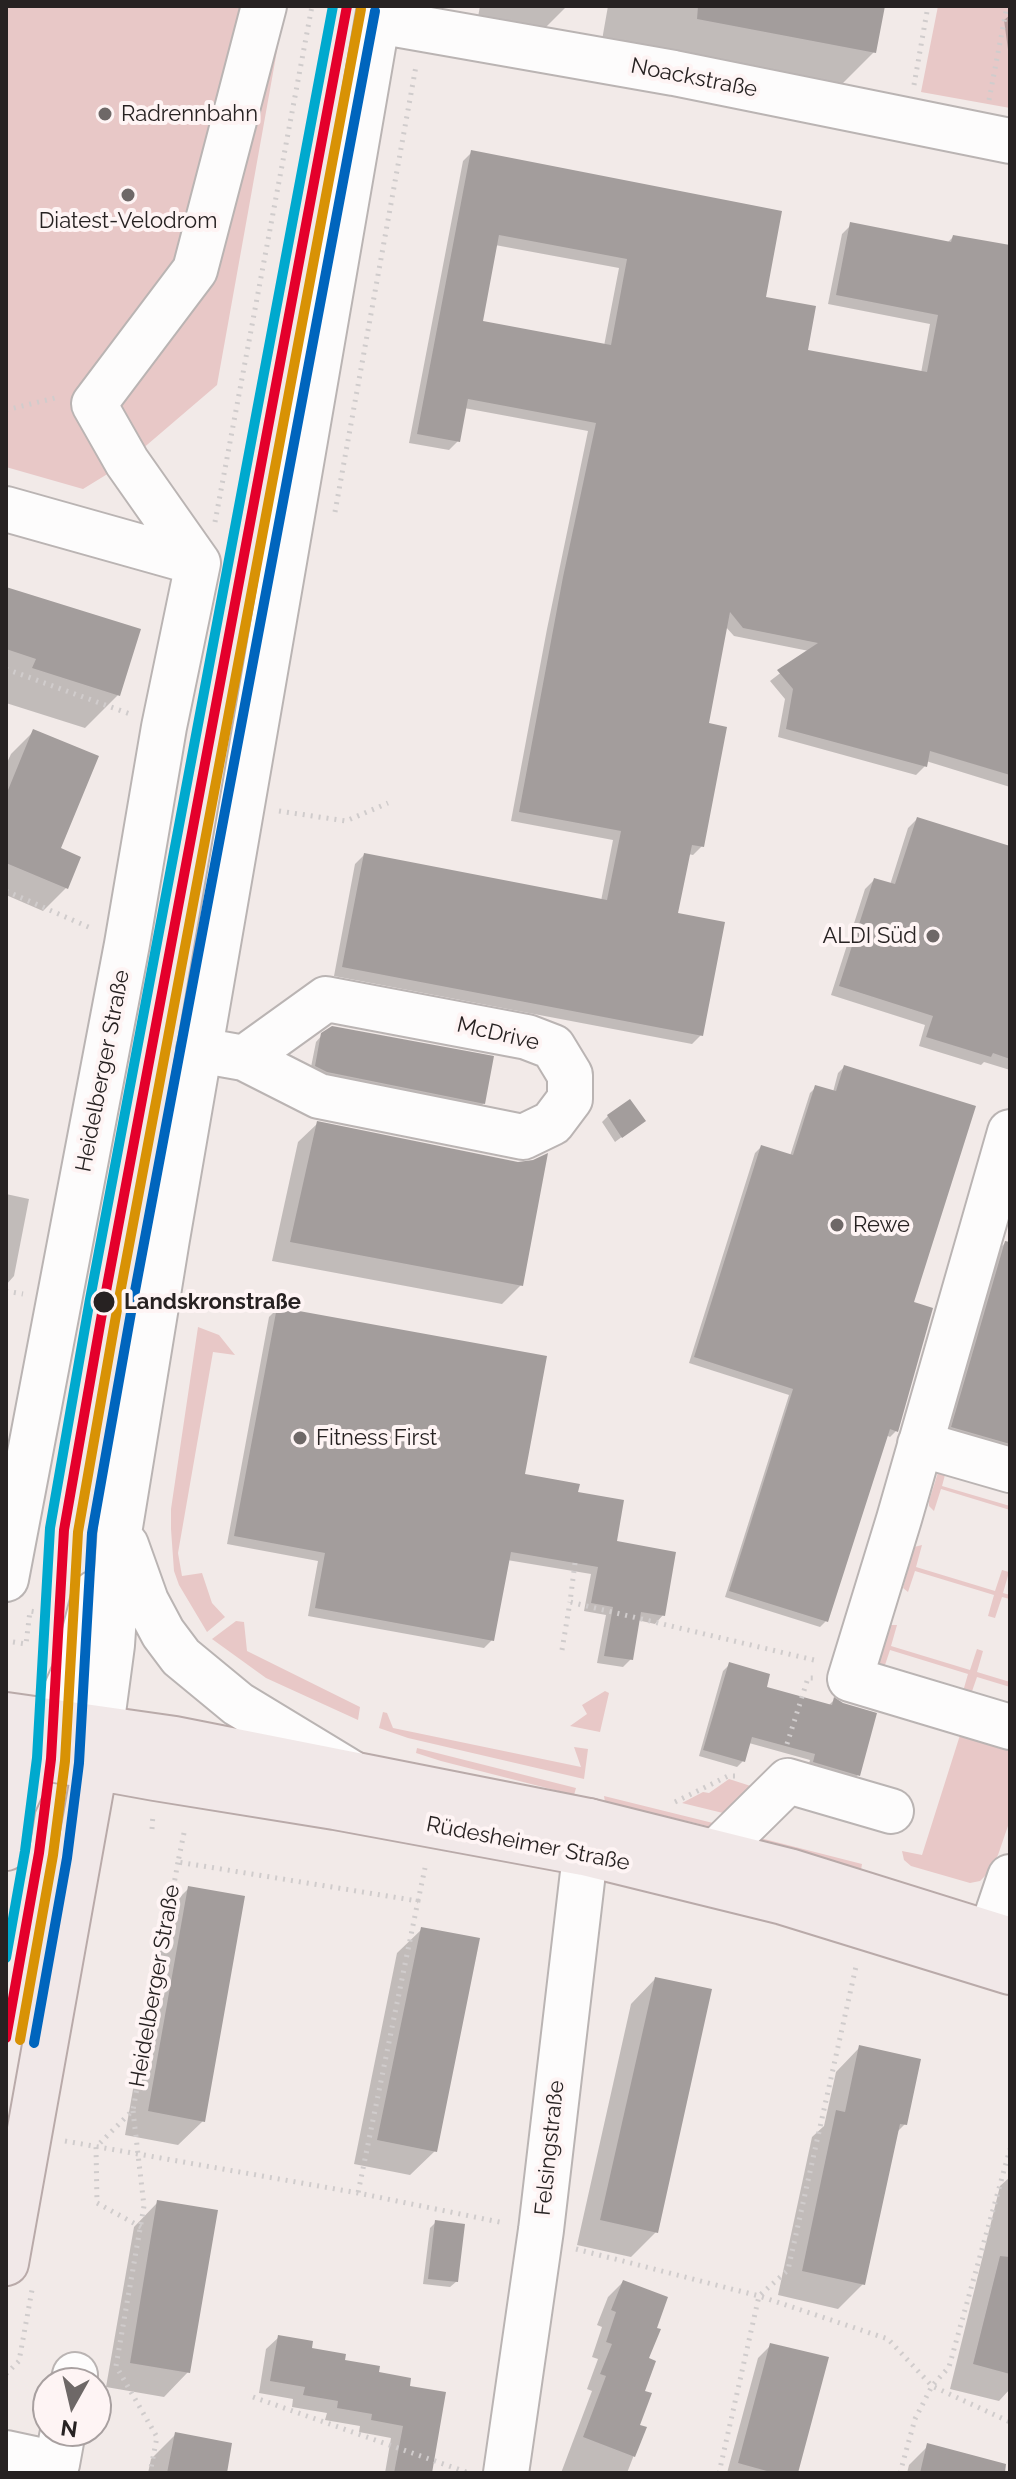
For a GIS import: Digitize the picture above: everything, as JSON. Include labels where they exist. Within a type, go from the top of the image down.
[{"type":"main road","points":[[6,1715],[21,1745],[6,1848]]},
{"type":"main road","name":"Rüdesheimer Straße","points":[[21,1745],[98,1748],[175,1739],[351,1772],[587,1837],[1010,1972]]},
{"type":"main road","points":[[6,2263],[98,1748]]},
{"type":"main road","name":"Rüdesheimer Straße","points":[[98,1748],[335,1807],[716,1852],[789,1871],[1000,1936]]},
{"type":"street","points":[[198,563],[127,462],[94,404],[195,270],[264,6]]},
{"type":"street","points":[[98,1748],[112,1645],[120,1527],[199,1050],[379,13]]},
{"type":"street","name":"Noackstraße","points":[[379,13],[996,139]]},
{"type":"street","points":[[6,509],[198,563]]},
{"type":"street","name":"Heidelberger Straße","points":[[6,1579],[127,944],[164,727],[198,563]]},
{"type":"street","name":"McDrive","points":[[199,1050],[244,1058],[319,1096],[523,1137],[552,1123],[570,1099],[570,1075],[553,1047],[527,1037],[326,999],[244,1058]]},
{"type":"street","points":[[1010,1132],[920,1444],[831,1678],[1010,1727]]},
{"type":"street","points":[[920,1444],[1010,1470]]},
{"type":"street","points":[[21,1745],[74,1673],[92,1601],[120,1527]]},
{"type":"street","points":[[120,1527],[146,1601],[163,1633],[181,1657],[238,1704],[351,1772]]},
{"type":"street","points":[[716,1852],[788,1781],[891,1811]]},
{"type":"street","name":"Felsingstraße","points":[[506,2473],[541,2230],[587,1837]]},
{"type":"street","points":[[1000,1936],[1010,1877]]},
{"type":"street","points":[[6,2453],[57,2464],[60,2447]]},
{"type":"path","points":[[198,563],[212,534],[312,6]]},
{"type":"path","points":[[908,122],[928,6]]},
{"type":"path","points":[[996,139],[1007,6]]},
{"type":"path","points":[[345,459],[414,72]]},
{"type":"path","points":[[6,410],[57,397],[94,404]]},
{"type":"path","points":[[6,669],[164,727]]},
{"type":"path","points":[[279,811],[346,821],[388,803]]},
{"type":"path","points":[[6,891],[127,944]]},
{"type":"path","points":[[562,1650],[575,1563]]},
{"type":"path","points":[[570,1602],[814,1660],[831,1678]]},
{"type":"path","points":[[13,1642],[26,1644],[30,1611],[36,1612]]},
{"type":"path","points":[[786,1746],[808,1678],[831,1678]]},
{"type":"path","points":[[669,1805],[728,1776],[753,1775]]},
{"type":"path","name":"Heidelberger Straße","points":[[150,2473],[157,2437],[116,2366],[144,2206],[133,2110],[184,1833]]},
{"type":"path","points":[[178,1862],[418,1901]]},
{"type":"path","points":[[358,2193],[425,1868]]},
{"type":"path","points":[[719,2473],[759,2296],[788,2270],[857,1961]]},
{"type":"path","name":"Heidelberger Straße","points":[[96,2147],[133,2110]]},
{"type":"path","points":[[61,2140],[358,2193],[541,2230],[559,2244],[759,2296],[888,2339],[932,2386],[1010,2422]]},
{"type":"path","points":[[96,2147],[97,2203],[141,2227]]},
{"type":"path","points":[[900,2473],[915,2419],[932,2386],[949,2367],[1010,2149]]},
{"type":"path","points":[[6,2374],[19,2361]]},
{"type":"path","points":[[253,2397],[470,2473]]},
{"type":"shaded area","name":"Diatest-Velodrom","points":[[6,6],[285,6],[217,385],[127,462],[83,489],[6,467]]},
{"type":"shaded area","points":[[938,6],[1010,6],[1010,108],[921,92]]},
{"type":"shaded area","points":[[198,1327],[219,1335],[235,1355],[213,1352],[178,1553],[182,1576],[202,1573],[212,1603],[225,1617],[207,1632],[174,1571],[171,1529],[171,1509]]},
{"type":"shaded area","points":[[948,1464],[942,1486],[1010,1506],[1010,1510],[941,1489],[934,1511],[929,1501],[940,1466]]},
{"type":"shaded area","points":[[922,1545],[916,1567],[995,1591],[1002,1570],[1009,1572],[1003,1593],[1010,1595],[1010,1599],[1002,1597],[995,1618],[988,1616],[994,1595],[915,1571],[908,1592],[903,1588],[914,1547]]},
{"type":"shaded area","points":[[236,1621],[244,1622],[247,1651],[360,1707],[358,1720],[266,1678],[212,1639]]},
{"type":"shaded area","points":[[891,1625],[897,1625],[891,1646],[970,1670],[977,1649],[983,1651],[977,1672],[1010,1682],[1010,1687],[977,1677],[970,1697],[962,1695],[968,1674],[890,1650],[883,1671],[878,1667],[878,1661]]},
{"type":"shaded area","points":[[605,1691],[609,1693],[600,1732],[570,1726],[587,1714],[582,1705]]},
{"type":"shaded area","points":[[383,1712],[387,1713],[393,1728],[581,1767],[574,1747],[588,1749],[584,1779],[408,1738],[379,1728]]},
{"type":"shaded area","points":[[961,1732],[1010,1746],[1010,1820],[998,1855],[987,1874],[980,1881],[970,1883],[911,1866],[904,1860],[902,1851],[922,1855]]},
{"type":"shaded area","points":[[417,1748],[576,1788],[574,1795],[441,1761],[416,1753]]},
{"type":"shaded area","points":[[729,1779],[763,1790],[727,1814],[682,1803],[703,1792],[709,1793]]},
{"type":"shaded area","points":[[604,1796],[717,1824],[712,1827],[605,1802]]},
{"type":"shaded area","points":[[760,1838],[862,1864],[861,1870],[759,1841]]},
{"type":"building","points":[[698,6],[885,6],[876,53],[697,19]]},
{"type":"building","points":[[471,150],[782,211],[766,297],[816,306],[808,350],[927,372],[938,315],[836,295],[850,222],[951,242],[953,235],[1010,245],[1010,775],[930,751],[927,767],[786,729],[793,689],[777,670],[818,643],[743,628],[730,612],[709,723],[727,727],[704,847],[692,845],[678,913],[725,922],[703,1036],[342,967],[364,853],[607,900],[621,831],[519,812],[563,577],[596,423],[468,399],[460,442],[417,434]],"holes":[[[499,235],[627,259],[611,345],[483,321]]]},
{"type":"building","points":[[6,587],[141,629],[120,696],[32,668],[36,659],[6,649]]},
{"type":"building","points":[[33,729],[99,756],[61,848],[81,857],[68,889],[6,863],[6,795]]},
{"type":"building","name":"ALDI Süd","points":[[917,817],[1010,846],[1010,1059],[993,1053],[991,1057],[926,1037],[933,1016],[839,986],[874,878],[895,884]]},
{"type":"building","points":[[332,1026],[494,1056],[485,1104],[327,1072],[315,1066],[321,1033]]},
{"type":"building","name":"Rewe","points":[[844,1065],[976,1106],[914,1302],[933,1308],[898,1432],[890,1429],[828,1622],[729,1591],[793,1389],[694,1357],[761,1145],[793,1155],[815,1085],[836,1091]]},
{"type":"building","points":[[630,1099],[646,1121],[622,1138],[607,1115]]},
{"type":"building","points":[[317,1121],[518,1162],[548,1153],[523,1286],[290,1242]]},
{"type":"building","points":[[1005,1241],[1010,1242],[1010,1444],[951,1427]]},
{"type":"building","points":[[277,1307],[547,1356],[525,1474],[580,1484],[578,1492],[624,1500],[617,1541],[676,1552],[665,1616],[641,1612],[633,1660],[604,1656],[613,1607],[591,1603],[598,1567],[511,1552],[494,1641],[315,1608],[325,1553],[234,1536]]},
{"type":"building","points":[[729,1662],[770,1674],[767,1687],[832,1705],[834,1697],[843,1703],[877,1713],[860,1776],[813,1762],[815,1754],[752,1737],[745,1762],[703,1750]]},
{"type":"building","points":[[188,1886],[245,1896],[205,2122],[148,2111]]},
{"type":"building","points":[[421,1927],[480,1938],[437,2152],[377,2140]]},
{"type":"building","points":[[655,1977],[712,1989],[658,2233],[600,2220]]},
{"type":"building","points":[[859,2045],[921,2059],[907,2125],[900,2124],[865,2285],[802,2271],[836,2110],[845,2112]]},
{"type":"building","points":[[157,2200],[218,2210],[190,2373],[130,2363]]},
{"type":"building","points":[[435,2220],[465,2224],[458,2282],[428,2279]]},
{"type":"building","points":[[1000,2256],[1010,2257],[1010,2374],[973,2364]]},
{"type":"building","points":[[623,2280],[668,2297],[657,2328],[661,2329],[649,2358],[656,2361],[645,2391],[652,2393],[640,2425],[647,2427],[635,2457],[583,2437],[606,2376],[600,2374],[612,2344],[606,2342],[616,2312],[611,2310]]},
{"type":"building","points":[[278,2335],[313,2341],[312,2348],[346,2354],[345,2360],[380,2366],[379,2372],[411,2378],[410,2386],[446,2392],[432,2473],[394,2473],[403,2426],[371,2420],[372,2414],[337,2408],[338,2401],[303,2395],[305,2387],[270,2381]]},
{"type":"building","points":[[770,2343],[829,2357],[798,2473],[774,2473],[738,2463]]},
{"type":"building","points":[[175,2432],[232,2443],[227,2473],[167,2473]]},
{"type":"building","points":[[927,2443],[1006,2464],[1005,2473],[920,2473]]},
{"type":"transit line","points":[[6,1958],[37,1758],[50,1528],[90,1299],[333,6]]},
{"type":"transit line","points":[[6,2038],[39,1853],[51,1759],[64,1530],[347,6]]},
{"type":"transit line","points":[[20,2040],[53,1855],[65,1761],[78,1532],[361,9]]},
{"type":"transit line","points":[[34,2043],[67,1858],[79,1763],[92,1533],[375,11]]},
{"type":"place","name":"Radrennbahn","points":[[105,114]]},
{"type":"place","name":"Diatest-Velodrom","points":[[128,195]]},
{"type":"place","name":"ALDI Süd","points":[[933,936]]},
{"type":"place","name":"Rewe","points":[[837,1225]]},
{"type":"place","name":"Landskronstraße","points":[[104,1302]]},
{"type":"place","name":"Fitness First","points":[[300,1438]]}]
